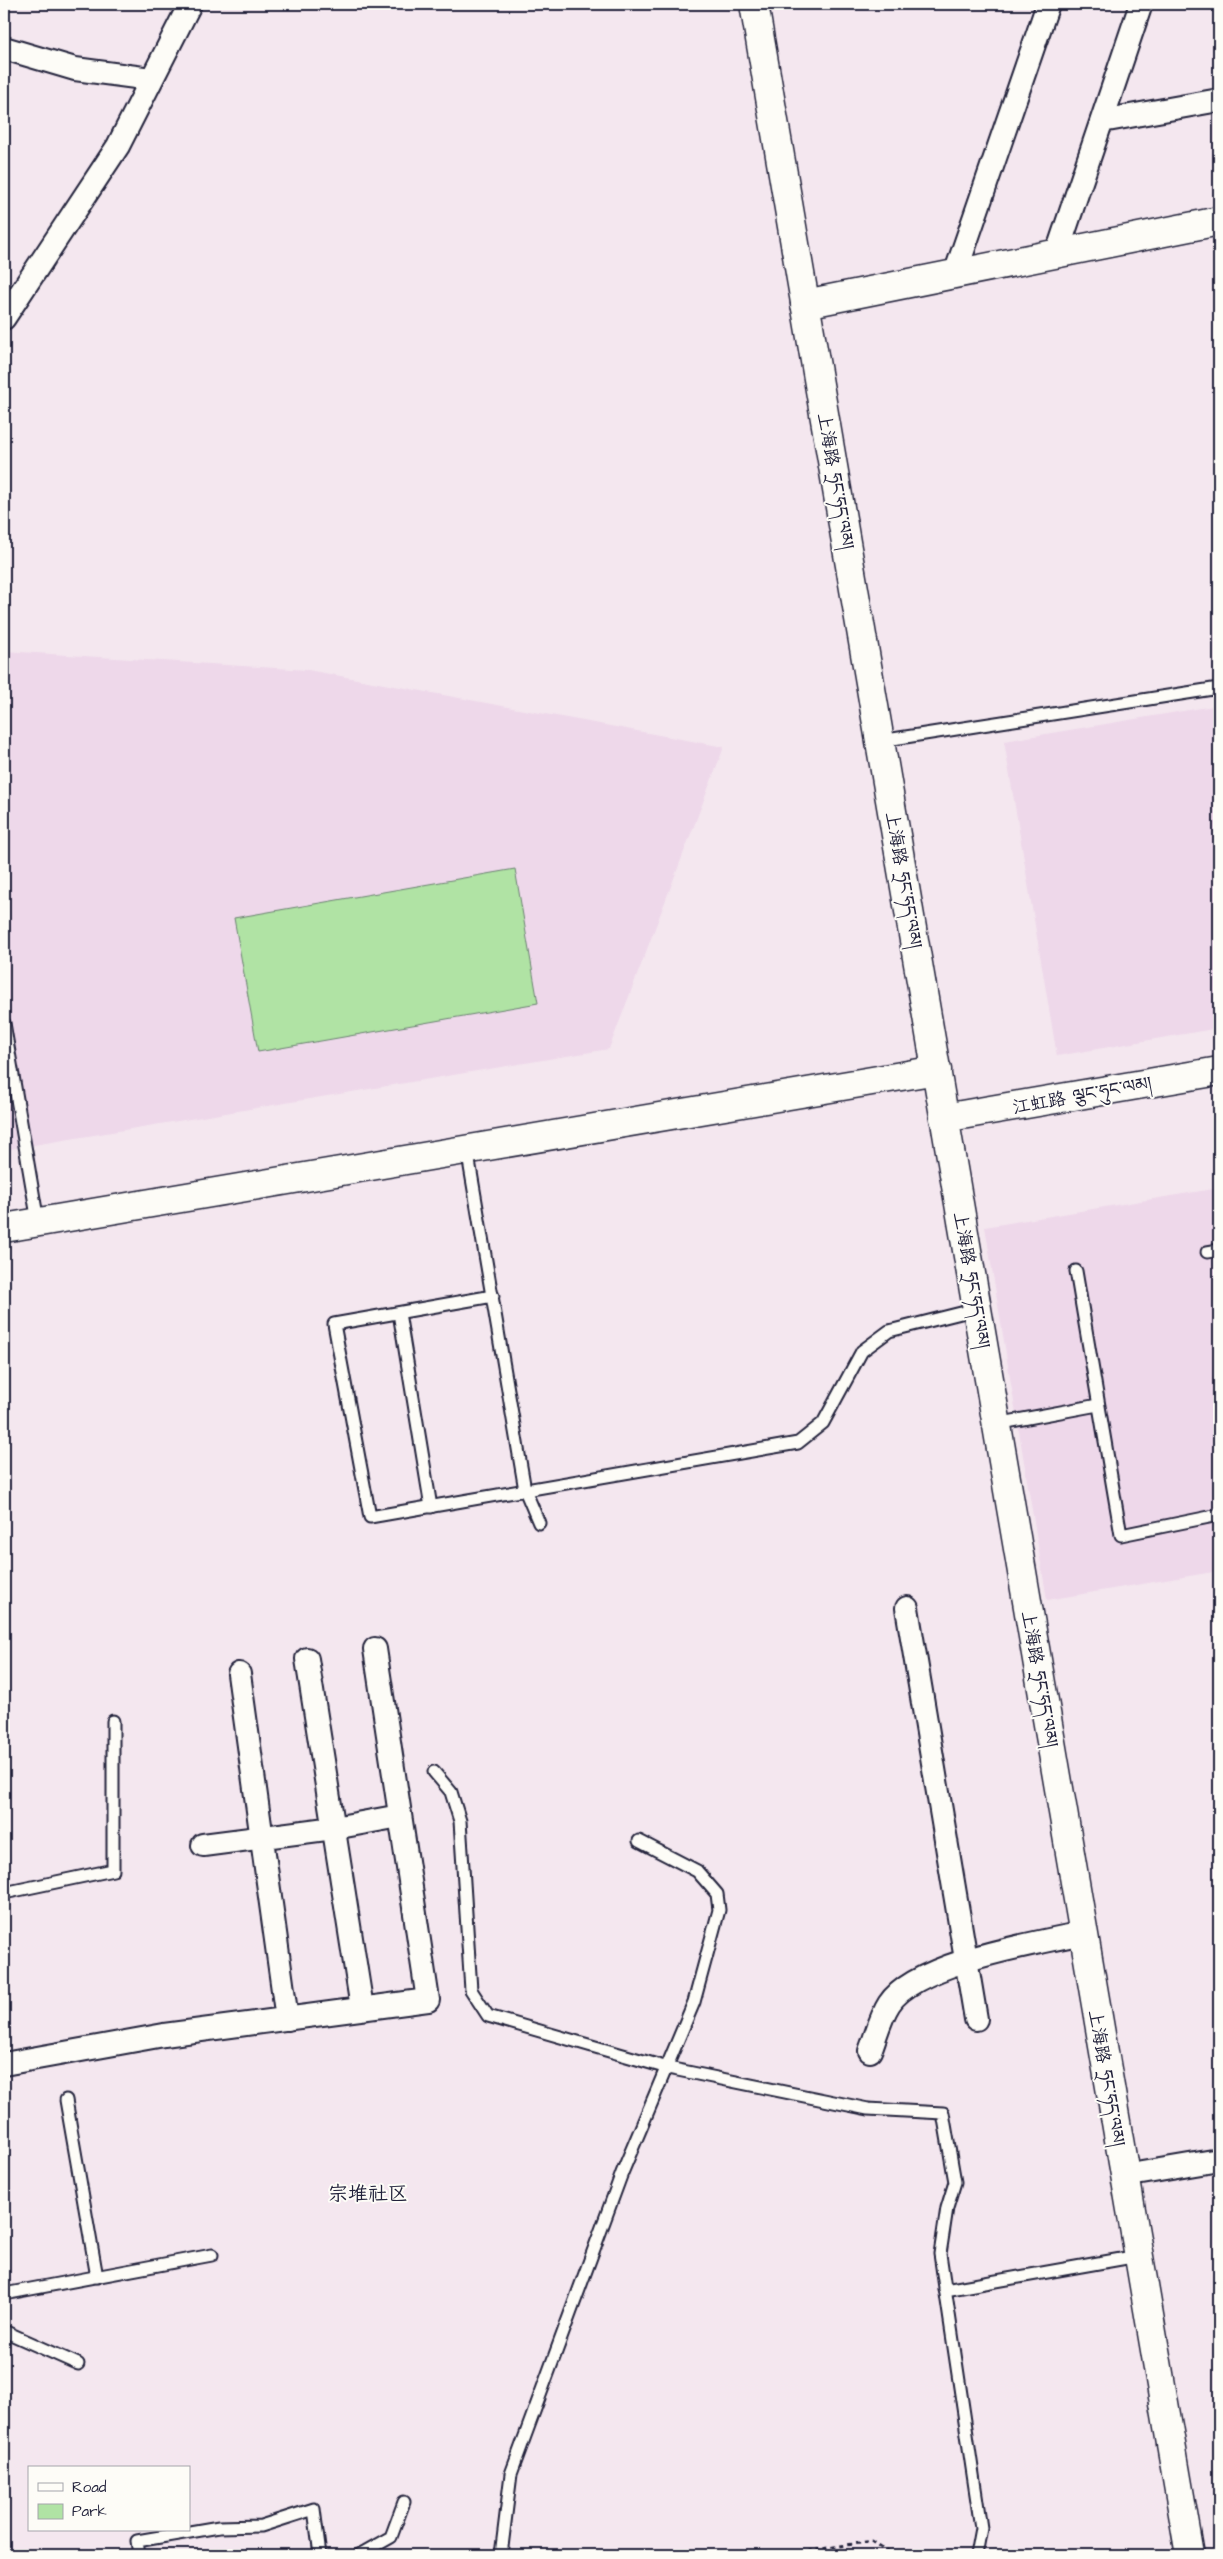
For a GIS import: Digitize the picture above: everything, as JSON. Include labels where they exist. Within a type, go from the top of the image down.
[{"type":"main road","name":"上海路 ཧྲང་ཧད་ལམ།","points":[[754,4],[1190,2555]]},
{"type":"main road","points":[[805,304],[1219,221]]},
{"type":"main road","points":[[4,1228],[937,1070]]},
{"type":"main road","name":"江虹路 ལྕང་ཧུང་ལམ།","points":[[944,1118],[1219,1071]]},
{"type":"street","points":[[4,318],[118,146],[190,4]]},
{"type":"street","points":[[955,274],[1048,4]]},
{"type":"street","points":[[1057,253],[1141,4]]},
{"type":"street","points":[[4,48],[76,69],[151,79]]},
{"type":"street","points":[[1102,122],[1219,100]]},
{"type":"street","points":[[907,1608],[976,2019]]},
{"type":"street","points":[[4,2064],[164,2035],[428,2000],[375,1649]]},
{"type":"street","points":[[307,1659],[362,2008]]},
{"type":"street","points":[[239,1674],[287,2018]]},
{"type":"street","points":[[203,1845],[334,1828],[400,1816]]},
{"type":"street","points":[[870,2051],[889,2004],[904,1989],[966,1959],[1083,1932]]},
{"type":"street","points":[[1124,2176],[1219,2160]]},
{"type":"lane","points":[[880,741],[1219,688]]},
{"type":"lane","points":[[4,1023],[38,1222]]},
{"type":"lane","points":[[468,1149],[525,1490],[539,1523]]},
{"type":"lane","points":[[1207,1252],[1219,1250]]},
{"type":"lane","points":[[1076,1271],[1120,1535],[1219,1515]]},
{"type":"lane","points":[[493,1296],[334,1324],[370,1517],[798,1443],[823,1423],[862,1351],[889,1331],[977,1309]]},
{"type":"lane","points":[[399,1313],[431,1507]]},
{"type":"lane","points":[[996,1424],[1098,1404]]},
{"type":"lane","points":[[4,1892],[113,1870],[113,1721]]},
{"type":"lane","points":[[434,1772],[451,1792],[460,1821],[471,1990],[488,2016],[668,2068],[868,2109],[943,2113],[949,2137],[955,2182],[947,2208],[940,2254],[981,2528],[976,2555]]},
{"type":"lane","points":[[502,2555],[511,2474],[622,2173],[668,2068],[694,2002],[719,1910],[717,1894],[697,1872],[639,1842]]},
{"type":"lane","points":[[66,2100],[98,2276]]},
{"type":"lane","points":[[4,2294],[212,2255]]},
{"type":"lane","points":[[946,2290],[1138,2256]]},
{"type":"lane","points":[[4,2330],[78,2364]]},
{"type":"lane","points":[[359,2555],[391,2537],[404,2502]]},
{"type":"lane","points":[[190,2532],[219,2527],[261,2526],[314,2510],[320,2555]]},
{"type":"lane","points":[[140,2555],[137,2541],[190,2532]]},
{"type":"path","points":[[785,2555],[872,2541],[893,2555]]},
{"type":"shaded area","points":[[4,651],[308,670],[724,747],[609,1049],[4,1150]]},
{"type":"shaded area","points":[[1219,705],[1219,1028],[1057,1056],[1004,741]]},
{"type":"shaded area","points":[[1219,1188],[1219,1571],[1047,1600],[985,1227]]},
{"type":"green space","points":[[515,869],[538,1003],[258,1052],[234,918]]},
{"type":"district","name":"宗堆社区","points":[[368,2193]]}]
